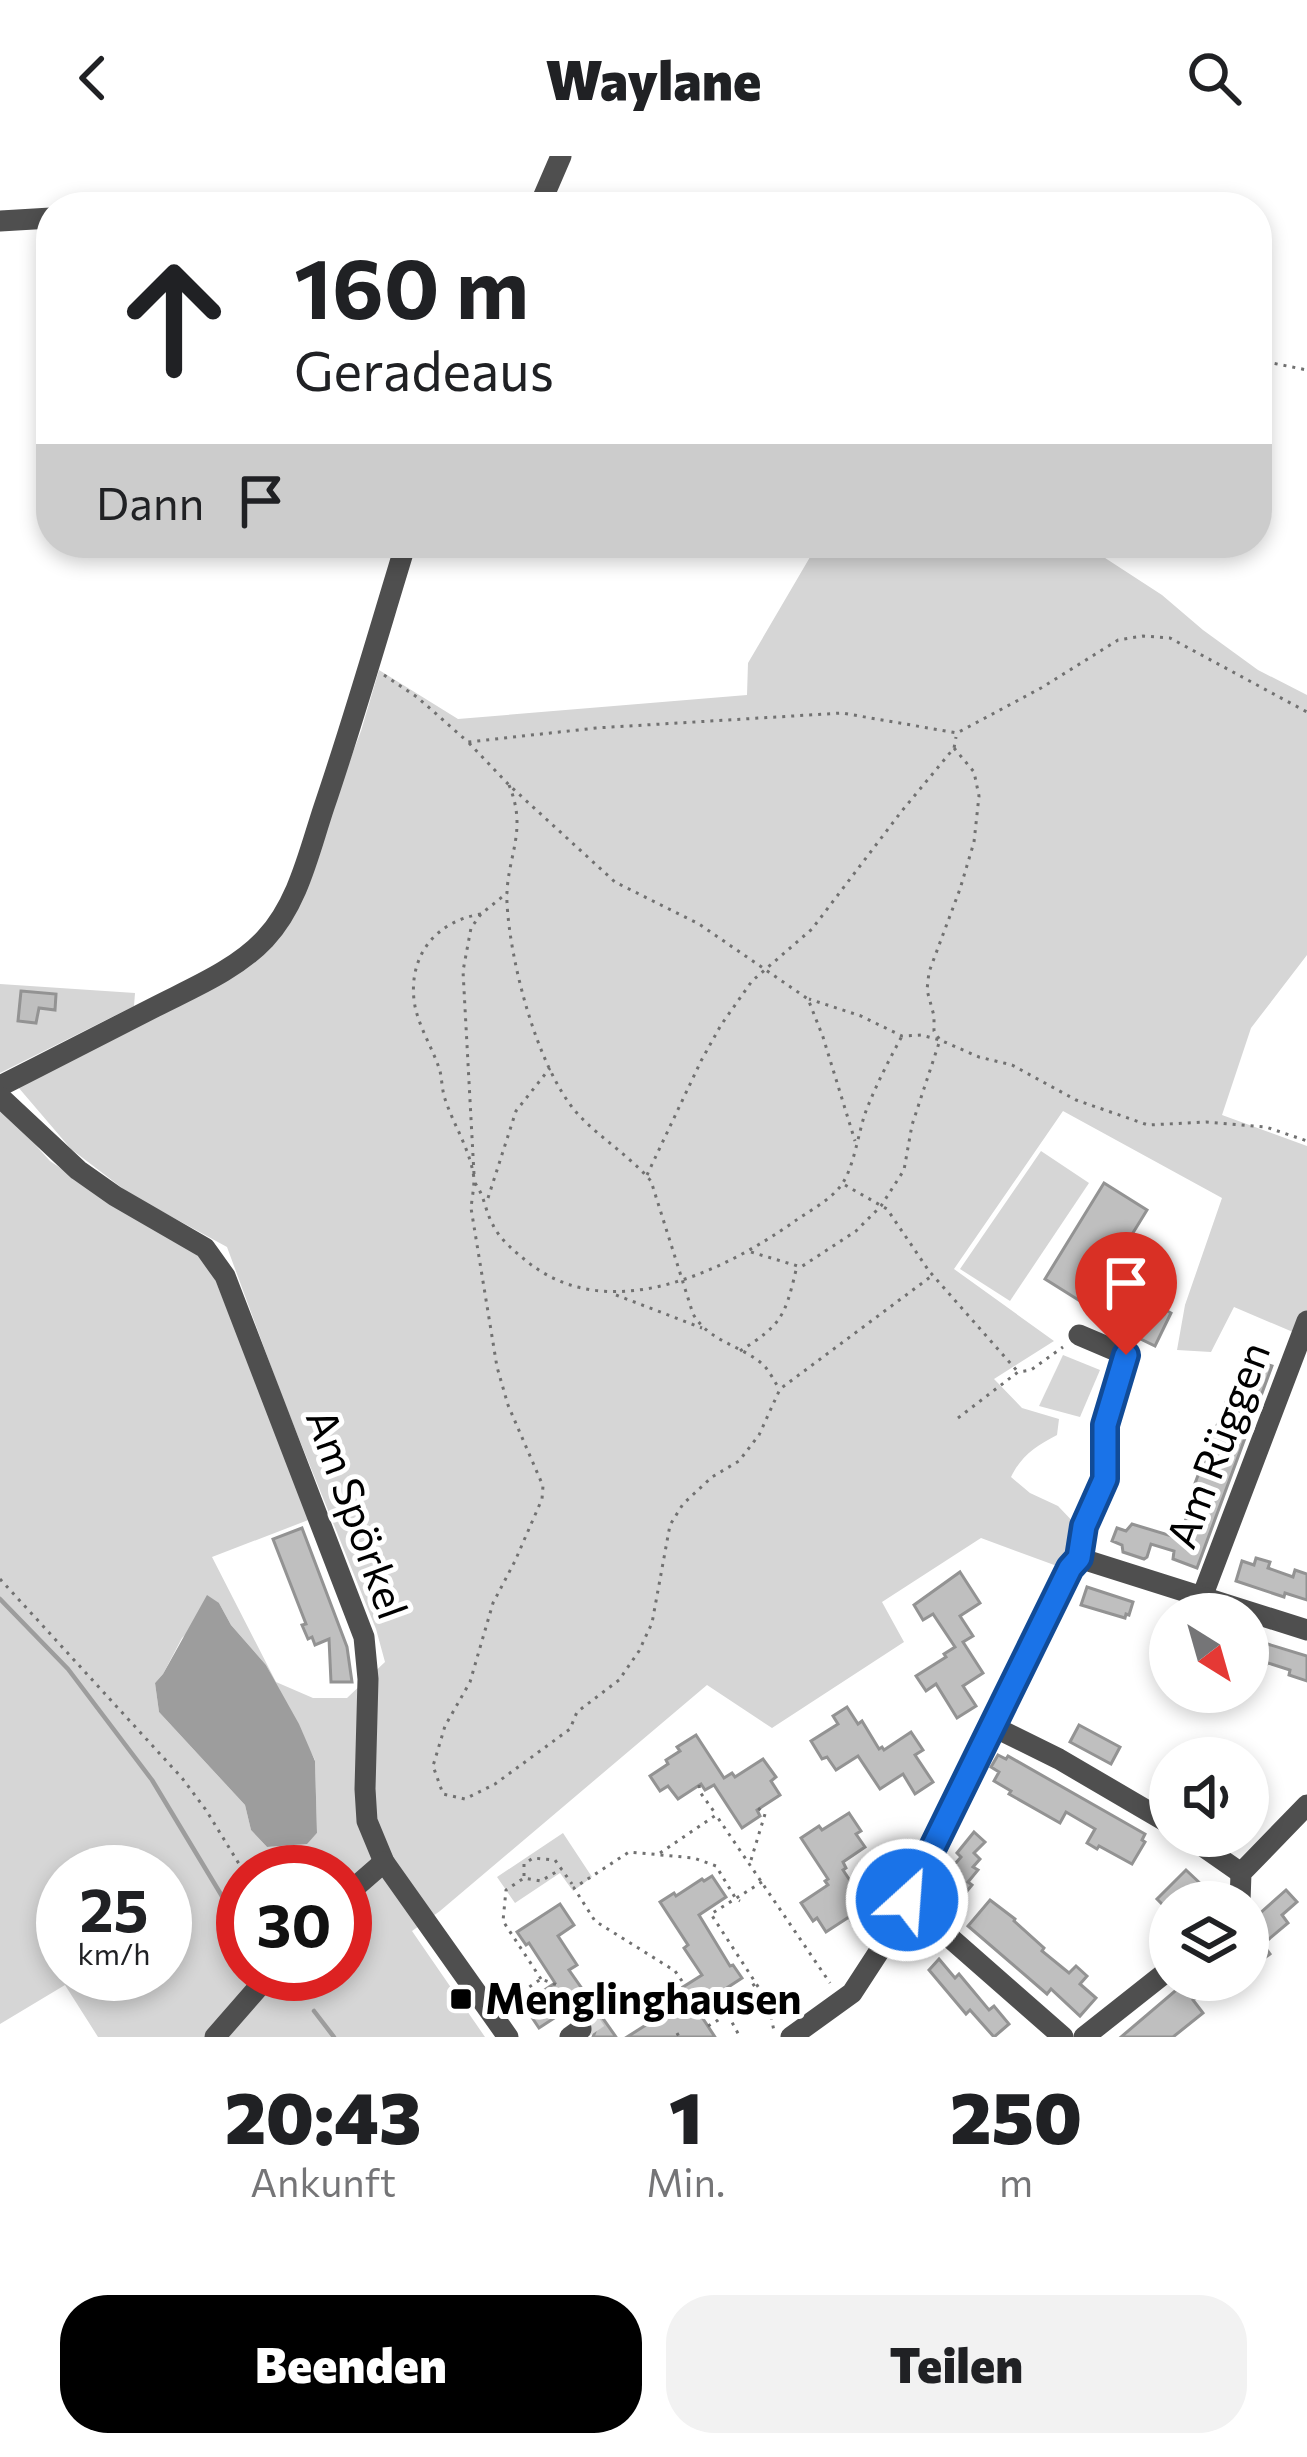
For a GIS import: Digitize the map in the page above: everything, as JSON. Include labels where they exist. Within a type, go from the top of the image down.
[{"type":"street","points":[[545,192],[561,156]]},
{"type":"street","points":[[0,221],[36,219]]},
{"type":"street","points":[[0,1087],[208,979],[262,942],[290,904],[303,872],[401,558]]},
{"type":"street","name":"Am Spörkel","points":[[0,1097],[78,1170],[205,1248],[225,1276],[364,1637],[367,1821],[384,1862],[508,2037]]},
{"type":"street","name":"Am Rüggen","points":[[1204,1593],[1307,1321]]},
{"type":"street","points":[[791,2037],[842,2001],[862,1978],[907,1900],[1079,1558],[1084,1526],[1105,1479],[1105,1425],[1126,1355],[1079,1335]]},
{"type":"street","points":[[1079,1558],[1189,1593]]},
{"type":"street","points":[[1269,1618],[1307,1630]]},
{"type":"street","points":[[992,1726],[1149,1812]]},
{"type":"street","points":[[1241,1881],[1241,1873],[1307,1805]]},
{"type":"street","points":[[1218,1857],[1241,1873]]},
{"type":"street","points":[[372,1872],[384,1862]]},
{"type":"street","points":[[907,1900],[1063,2037]]},
{"type":"street","points":[[1084,2037],[1149,1986]]},
{"type":"street","points":[[215,2037],[246,2001]]},
{"type":"path","points":[[1272,363],[1307,370]]},
{"type":"path","points":[[468,742],[596,728],[842,713],[956,733],[1118,640],[1143,636],[1170,638],[1307,712]]},
{"type":"path","points":[[369,665],[417,697],[615,882],[699,924],[808,999],[902,1036],[940,1040],[979,1058],[1012,1065],[1076,1100],[1148,1125],[1206,1122],[1266,1127],[1307,1141]]},
{"type":"path","points":[[647,1177],[721,1025],[752,981],[812,929],[954,748],[956,733]]},
{"type":"path","points":[[940,1040],[927,991],[929,972],[965,874],[979,796],[974,772],[954,748]]},
{"type":"path","points":[[509,785],[518,838],[507,893],[512,949],[526,1005],[550,1067],[577,1113],[647,1177],[693,1314],[704,1329]]},
{"type":"path","points":[[507,893],[471,928],[463,971],[474,1181],[471,1208],[496,1367],[543,1486],[542,1499],[493,1603],[470,1682],[445,1726],[433,1766],[443,1794],[464,1799],[495,1784],[570,1730],[578,1712],[619,1680],[652,1623],[670,1525],[683,1504],[739,1461],[759,1435],[780,1389],[933,1275]]},
{"type":"path","points":[[481,914],[462,917],[440,929],[422,949],[414,974],[414,1003],[493,1226],[527,1262],[548,1275],[584,1291],[627,1298],[704,1329],[763,1364],[780,1389]]},
{"type":"path","points":[[808,999],[856,1147]]},
{"type":"path","points":[[609,1294],[662,1286],[750,1251],[843,1184],[864,1116],[902,1036]]},
{"type":"path","points":[[750,1251],[797,1268],[856,1231],[881,1206],[904,1170],[912,1125],[940,1040]]},
{"type":"path","points":[[486,1202],[516,1111],[550,1067]]},
{"type":"path","points":[[843,1184],[887,1209],[933,1275],[1018,1372]]},
{"type":"path","points":[[740,1351],[782,1317],[797,1268]]},
{"type":"path","points":[[958,1418],[1018,1372],[1031,1370],[1079,1335]]},
{"type":"path","points":[[0,1579],[182,1778],[227,1845]]},
{"type":"path","points":[[699,1785],[842,2001]]},
{"type":"path","points":[[750,1862],[765,1814],[758,1808]]},
{"type":"path","points":[[658,1854],[716,1814]]},
{"type":"path","points":[[574,1888],[629,1852],[658,1854],[716,1866],[738,1900]]},
{"type":"path","points":[[524,1878],[524,1864],[533,1858],[555,1860],[595,1921],[675,1971],[682,1981]]},
{"type":"path","points":[[556,1985],[541,1979],[502,1921],[506,1890],[524,1878],[541,1882],[561,1869]]},
{"type":"path","points":[[763,1881],[711,1914],[769,2002],[776,2037]]},
{"type":"path","points":[[491,2013],[541,1979]]},
{"type":"path","points":[[721,2006],[756,1983]]},
{"type":"path","points":[[715,1991],[740,2037]]},
{"type":"path","points":[[708,2026],[726,2014]]},
{"type":"shaded area","points":[[809,558],[1105,558],[1162,595],[1258,670],[1307,695],[1307,955],[1251,1028],[1222,1115],[1307,1146],[1307,1338],[1234,1307],[1211,1352],[1177,1350],[1185,1305],[1222,1198],[1063,1111],[954,1269],[1054,1341],[994,1379],[1022,1408],[1059,1419],[1057,1435],[1030,1452],[1011,1477],[1030,1493],[1058,1506],[1079,1528],[1057,1566],[981,1538],[882,1602],[904,1642],[772,1728],[707,1685],[412,1931],[485,2037],[98,2037],[75,2001],[192,2001],[192,1845],[36,1845],[38,2001],[0,2024],[0,1106],[50,1161],[116,1206],[195,1248],[213,1274],[311,1519],[212,1557],[276,1682],[313,1698],[347,1698],[385,1662],[227,1247],[130,1194],[71,1149],[18,1087],[286,928],[361,731],[379,670],[458,719],[747,695],[748,663]],"holes":[[[219,1603],[231,1625],[266,1665],[315,1760],[317,1833],[307,1843],[287,1845],[372,1845],[372,2001],[216,2001],[216,1845],[265,1845],[251,1830],[245,1805],[159,1712],[155,1683],[182,1638]]]},
{"type":"shaded area","points":[[0,984],[135,993],[134,1006],[0,1073]]},
{"type":"shaded area","points":[[1041,1151],[1089,1183],[1010,1301],[960,1269]]},
{"type":"shaded area","points":[[1063,1355],[1100,1370],[1080,1417],[1039,1406]]},
{"type":"shaded area","points":[[207,1595],[219,1603],[231,1625],[266,1665],[315,1761],[317,1833],[307,1844],[265,1845],[251,1830],[245,1805],[159,1712],[155,1683]]},
{"type":"shaded area","points":[[563,1833],[592,1877],[573,1891],[560,1873],[515,1903],[497,1877]]},
{"type":"building","points":[[21,991],[56,994],[55,1010],[39,1008],[36,1023],[18,1021]]},
{"type":"building","points":[[1104,1183],[1147,1210],[1088,1306],[1045,1279]]},
{"type":"building","points":[[1125,1287],[1171,1313],[1155,1346],[1106,1322]]},
{"type":"building","points":[[1255,1360],[1272,1366],[1251,1423],[1231,1417],[1248,1430],[1197,1568],[1173,1559],[1174,1551],[1151,1544],[1144,1559],[1123,1552],[1122,1545],[1112,1541],[1117,1528],[1126,1531],[1132,1524],[1178,1538],[1227,1399],[1243,1367],[1251,1370]]},
{"type":"building","points":[[302,1528],[347,1647],[352,1682],[331,1682],[329,1639],[315,1645],[312,1637],[308,1639],[273,1539]]},
{"type":"building","points":[[1256,1558],[1293,1577],[1295,1570],[1307,1574],[1307,1600],[1236,1581],[1242,1561],[1254,1565]]},
{"type":"building","points":[[960,1572],[980,1603],[960,1616],[973,1636],[963,1642],[983,1673],[963,1686],[976,1706],[957,1718],[936,1684],[926,1691],[916,1676],[955,1647],[933,1614],[923,1620],[914,1605]]},
{"type":"building","points":[[1087,1587],[1133,1602],[1129,1615],[1125,1618],[1081,1605]]},
{"type":"building","points":[[1269,1644],[1307,1656],[1307,1681],[1289,1675],[1290,1670],[1269,1663]]},
{"type":"building","points":[[847,1707],[879,1749],[911,1732],[923,1750],[915,1755],[933,1782],[915,1794],[903,1774],[880,1789],[858,1756],[836,1770],[827,1757],[822,1759],[811,1741],[838,1724],[833,1716]]},
{"type":"building","points":[[1079,1725],[1120,1747],[1111,1764],[1070,1742]]},
{"type":"building","points":[[696,1735],[724,1778],[732,1773],[735,1777],[763,1759],[776,1777],[771,1781],[780,1795],[757,1810],[760,1816],[742,1828],[714,1785],[705,1790],[701,1784],[678,1799],[668,1786],[660,1791],[650,1776],[668,1764],[666,1760],[680,1751],[677,1747]]},
{"type":"building","points":[[998,1755],[1008,1756],[1145,1834],[1132,1864],[1087,1843],[1095,1829],[1066,1812],[1060,1823],[1009,1794],[994,1781],[999,1772],[991,1767]]},
{"type":"building","points":[[849,1813],[865,1847],[843,1862],[843,1870],[870,1911],[852,1923],[849,1917],[826,1932],[801,1903],[828,1885],[828,1879],[801,1838]]},
{"type":"building","points":[[974,1832],[985,1842],[974,1853],[980,1859],[973,1867],[978,1870],[952,1909],[931,1891],[961,1857],[957,1853]]},
{"type":"building","points":[[1186,1870],[1198,1881],[1175,1881]]},
{"type":"building","points":[[712,1876],[726,1897],[699,1915],[742,1978],[696,2008],[715,2037],[627,2037],[690,1997],[683,1987],[702,1975],[660,1902]]},
{"type":"building","points":[[1286,1890],[1297,1902],[1282,1915],[1288,1923],[1269,1939],[1269,1905]]},
{"type":"building","points":[[990,1900],[1069,1973],[1076,1966],[1087,1976],[1080,1984],[1096,1998],[1080,2016],[968,1926]]},
{"type":"building","points":[[560,1904],[574,1925],[558,1936],[577,1965],[569,1970],[616,2037],[593,2037],[592,2019],[581,2014],[570,2018],[565,2011],[539,2028],[525,2007],[555,1983],[517,1932]]},
{"type":"building","points":[[939,1959],[1009,2024],[994,2037],[970,2010],[966,2014],[929,1970]]},
{"type":"building","points":[[1163,2001],[1194,2001],[1203,2013],[1173,2037],[1121,2037]]},
{"type":"waterway","points":[[0,1599],[68,1669],[152,1780],[216,1886]]},
{"type":"waterway","points":[[314,2011],[334,2037]]},
{"type":"tunnel","points":[[581,2029],[602,2015]]},
{"type":"place","name":"Menglinghausen","points":[[461,1999]]},
{"type":"route","points":[[907,1900],[1079,1558],[1084,1526],[1105,1479],[1105,1425],[1126,1355]]}]
